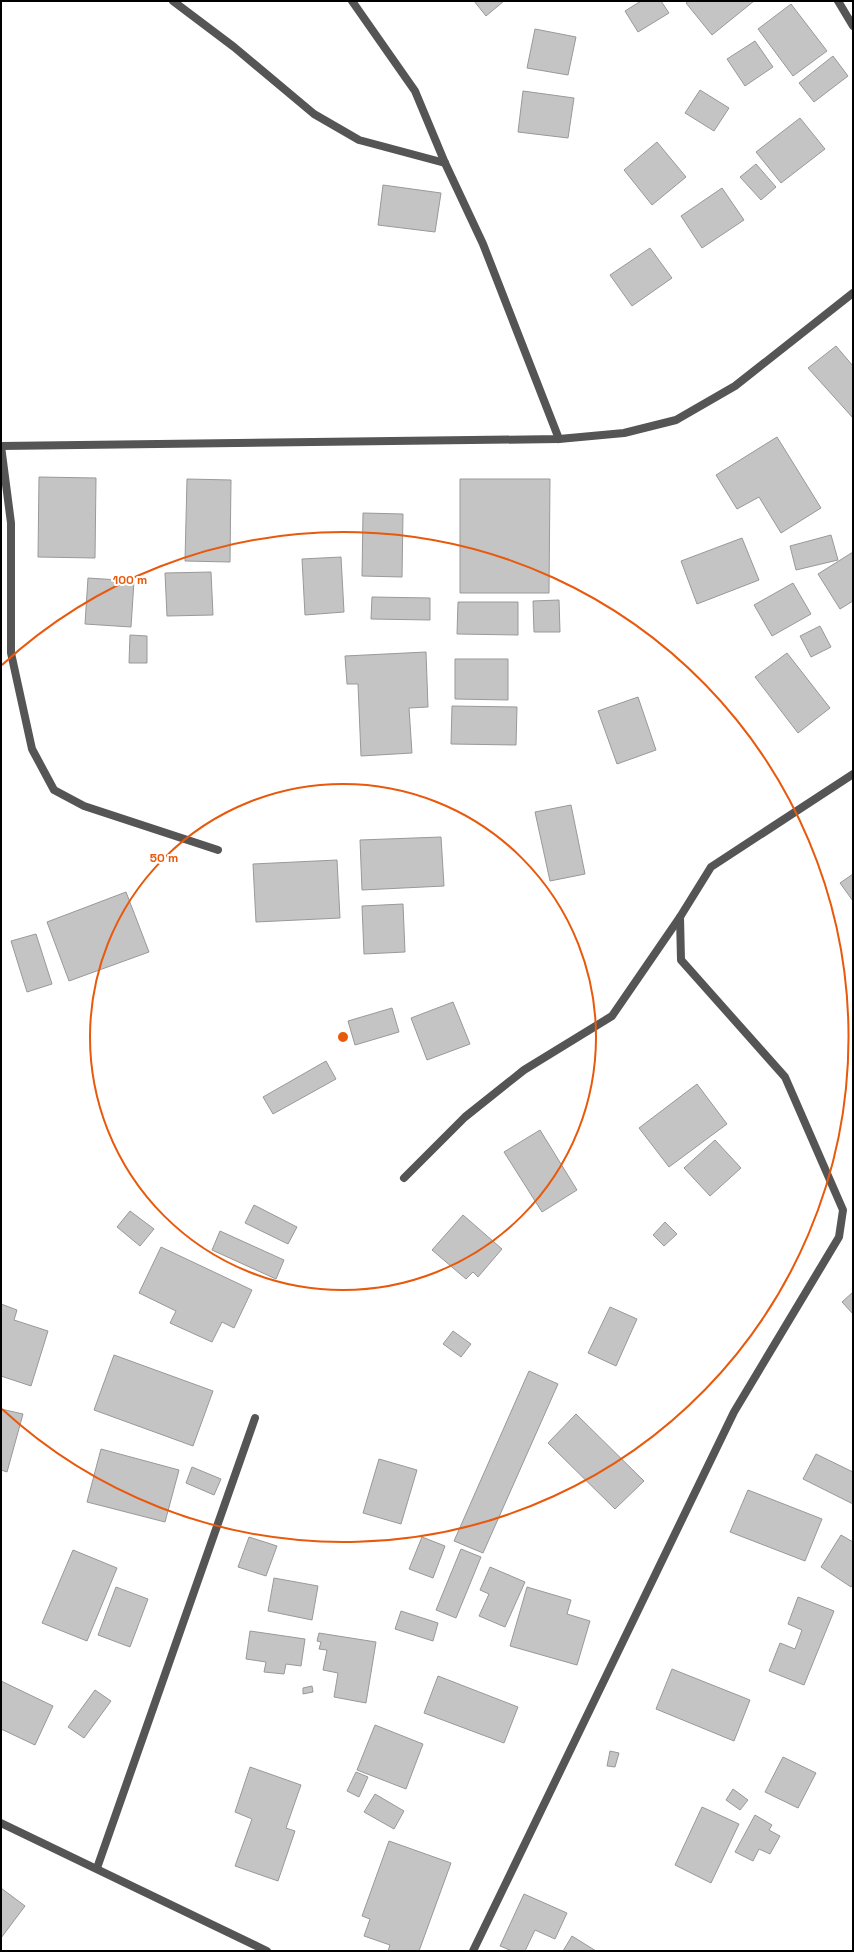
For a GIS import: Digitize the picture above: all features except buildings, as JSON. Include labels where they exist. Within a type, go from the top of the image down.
[{"type":"street","points":[[173,1],[234,47],[314,114],[359,140],[445,163]]},
{"type":"street","points":[[352,1],[416,91],[445,163],[483,244],[559,439]]},
{"type":"street","points":[[838,1],[853,26]]},
{"type":"street","points":[[218,850],[84,806],[54,790],[32,749],[11,653],[11,523],[1,446],[559,439],[624,433],[676,420],[735,386],[853,293]]},
{"type":"street","points":[[404,1178],[465,1117],[524,1070],[612,1016],[680,917],[711,867],[853,774]]},
{"type":"street","points":[[473,1951],[734,1412],[839,1237],[843,1210],[785,1077],[681,960],[680,917]]},
{"type":"street","points":[[97,1868],[255,1418]]},
{"type":"street","points":[[1,1823],[267,1951]]}]
